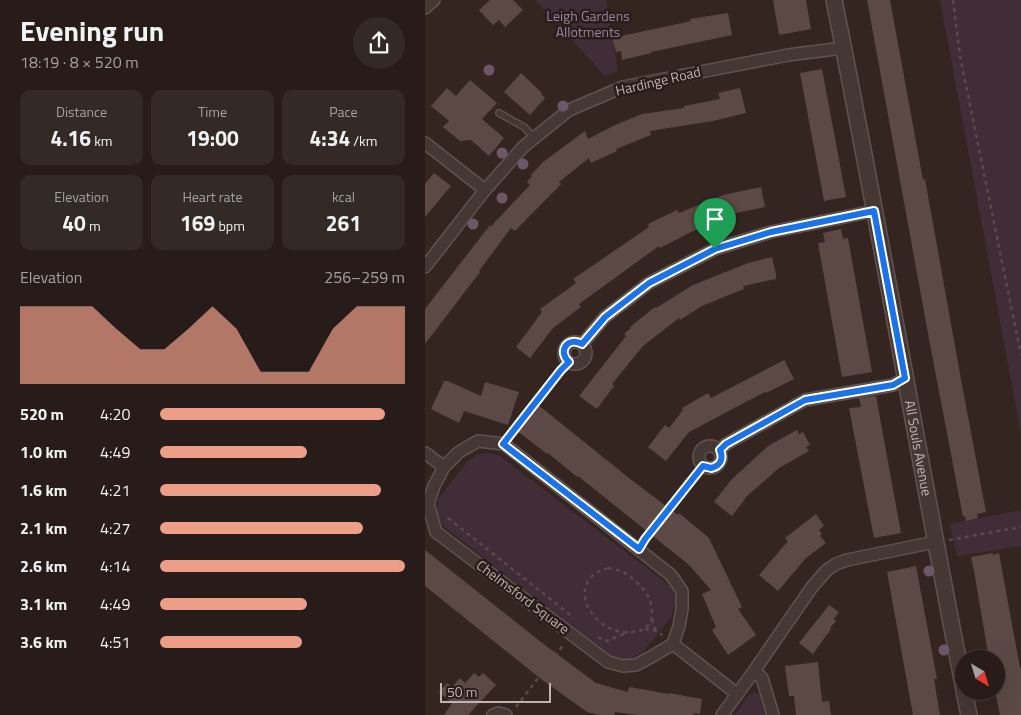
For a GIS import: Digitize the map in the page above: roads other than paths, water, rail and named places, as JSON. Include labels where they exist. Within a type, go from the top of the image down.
[{"type":"street","points":[[425,8],[434,0]]},
{"type":"street","name":"All Souls Avenue","points":[[834,0],[956,650]]},
{"type":"street","name":"Hardinge Road","points":[[425,267],[485,190],[523,147],[569,110],[623,87],[788,55],[843,48]]},
{"type":"street","points":[[425,143],[485,190]]},
{"type":"street","points":[[582,344],[605,317],[649,283],[715,249],[771,232],[874,211]]},
{"type":"street","points":[[578,342],[582,344],[586,354],[584,360],[574,364],[565,359],[564,350],[569,343],[578,342]]},
{"type":"street","points":[[720,450],[726,444],[805,400],[893,385],[905,378]]},
{"type":"street","name":"Chelmsford Square","points":[[478,441],[503,444],[639,549],[671,575],[682,591],[682,609],[673,644],[635,664],[623,666],[608,662],[436,532],[428,504],[434,486],[444,467],[459,452],[478,441]]},
{"type":"street","points":[[710,445],[720,450],[722,458],[718,465],[711,468],[703,466],[699,459],[700,451],[703,448],[710,445]]},
{"type":"street","points":[[425,453],[444,467]]},
{"type":"street","points":[[721,715],[812,586],[827,570],[847,560],[935,542]]},
{"type":"street","points":[[673,644],[737,694]]},
{"type":"street","points":[[753,672],[762,678],[773,715]]},
{"type":"street","name":"All Souls Avenue","points":[[966,700],[969,715]]},
{"type":"street","points":[[493,715],[498,713],[506,715]]},
{"type":"lane","points":[[499,113],[524,127],[534,138]]},
{"type":"park label","name":"Leigh Gardens Allotments","points":[[588,24]]}]
